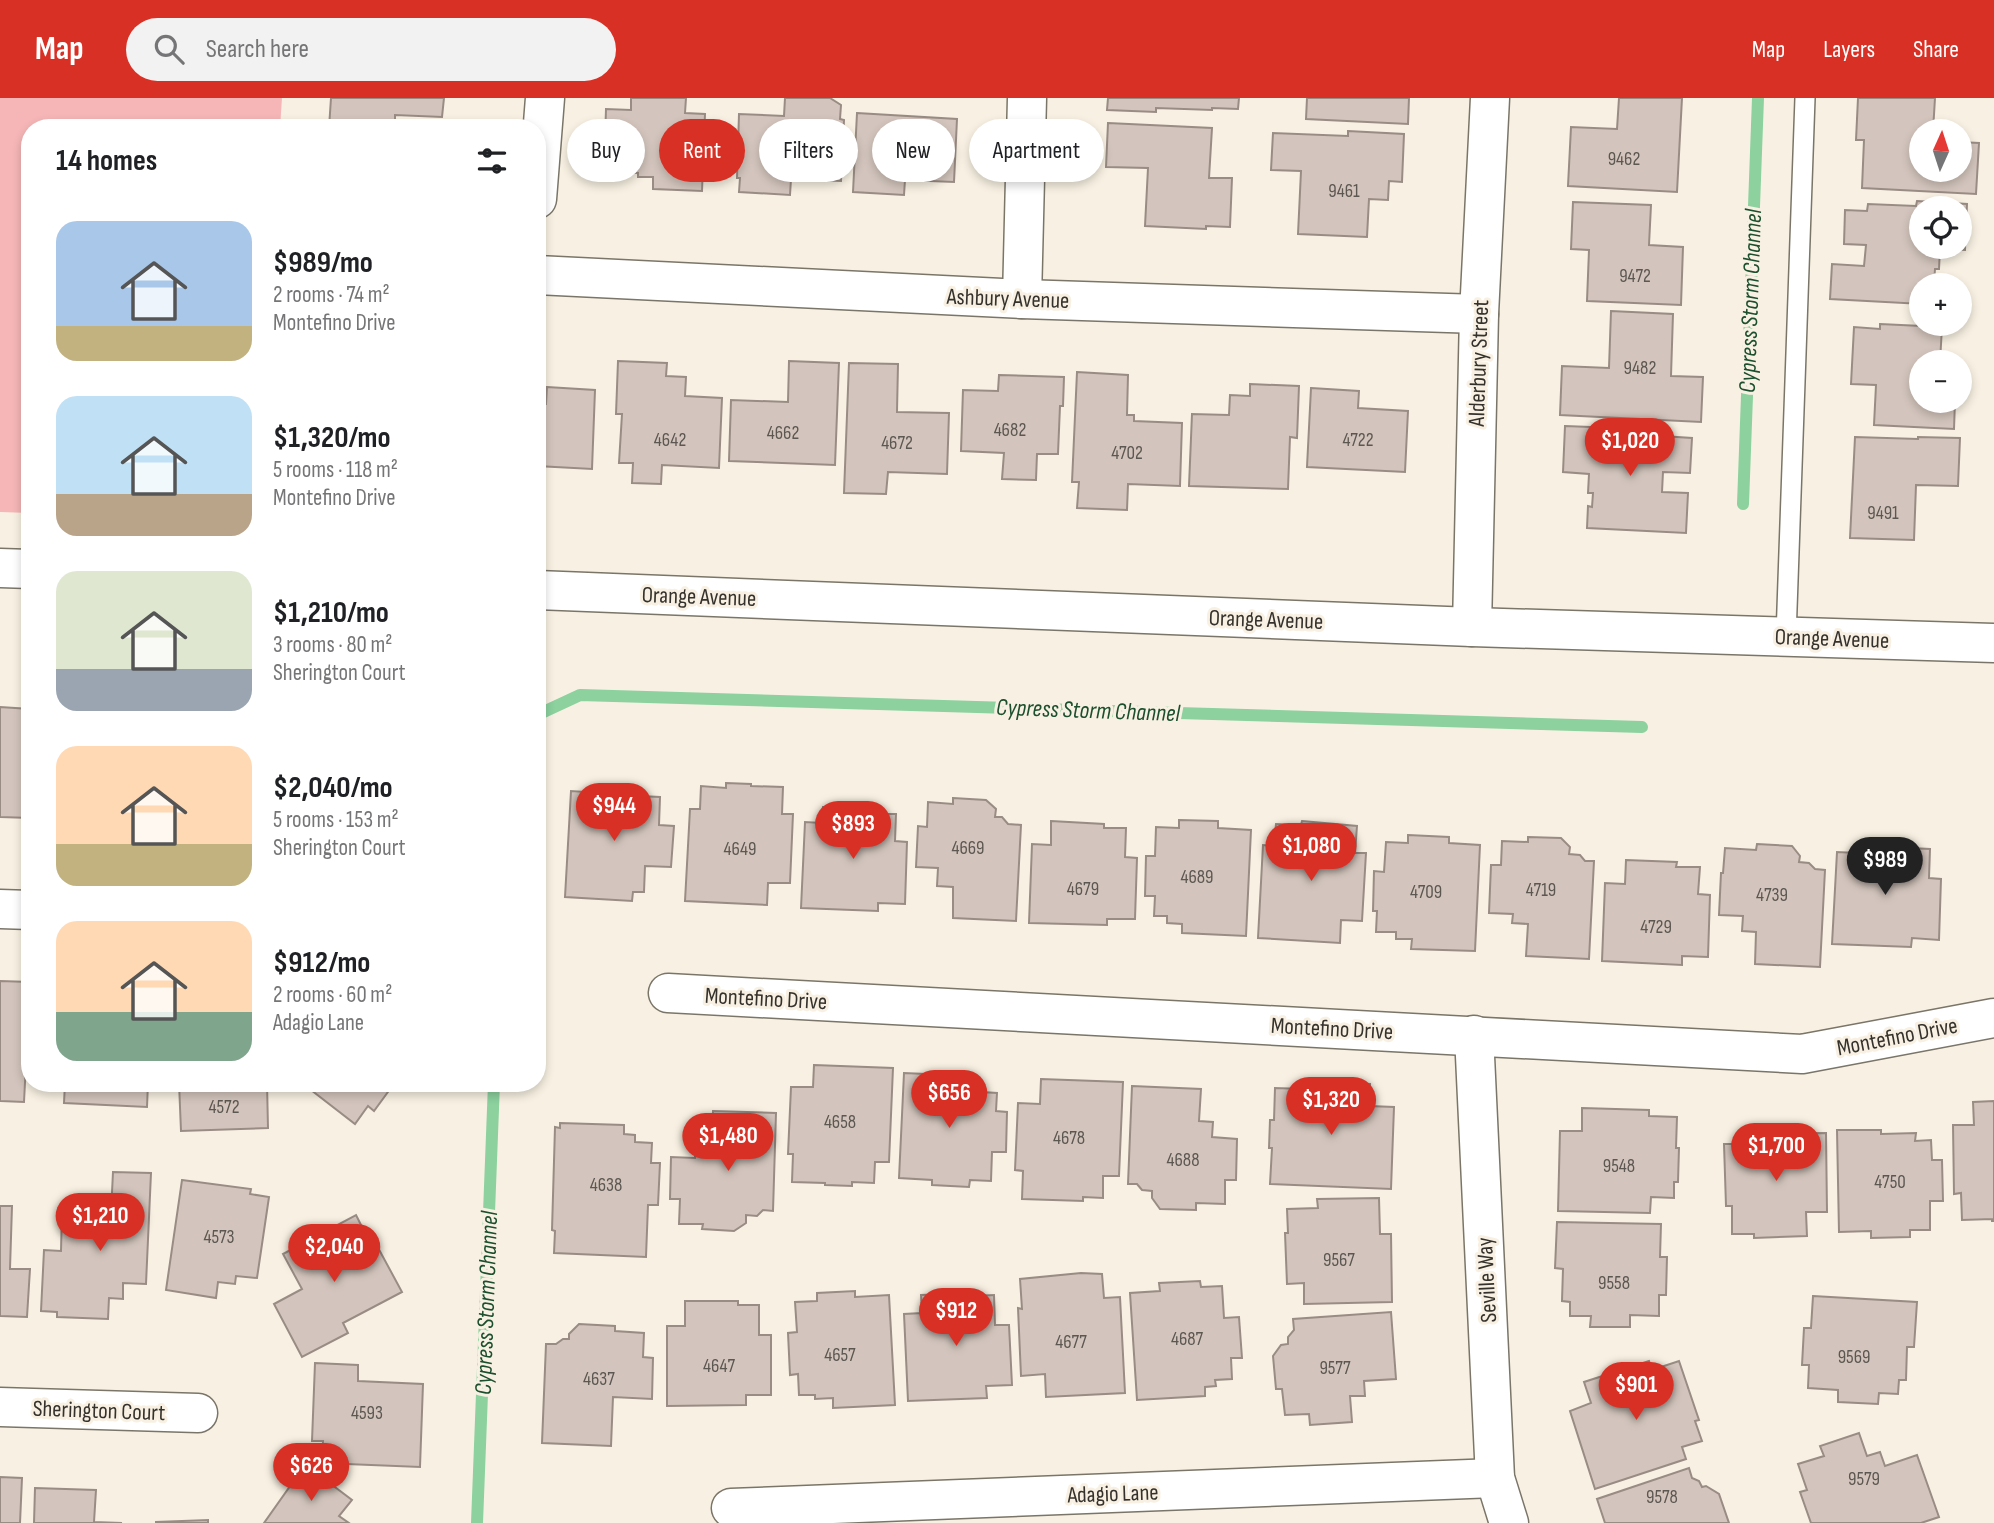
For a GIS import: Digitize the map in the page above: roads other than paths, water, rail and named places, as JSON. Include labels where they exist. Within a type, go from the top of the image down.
[{"type":"street","points":[[543,119],[545,98]]},
{"type":"street","points":[[1022,299],[1027,98]]},
{"type":"street","name":"Alderbury Street","points":[[1472,627],[1479,314],[1490,98]]},
{"type":"street","name":"Ashbury Avenue","points":[[546,275],[1022,299],[1479,314]]},
{"type":"street","points":[[0,568],[21,569]]},
{"type":"street","name":"Orange Avenue","points":[[546,590],[1472,627],[1994,643]]},
{"type":"street","points":[[0,909],[21,910]]},
{"type":"street","name":"Montefino Drive","points":[[668,993],[1802,1054],[1994,1018]]},
{"type":"street","name":"Seville Way","points":[[1474,1035],[1495,1478],[1509,1523]]},
{"type":"street","name":"Sherington Court","points":[[0,1407],[198,1413]]},
{"type":"street","name":"Adagio Lane","points":[[732,1508],[1495,1478]]},
{"type":"lane","points":[[1786,637],[1805,98]]},
{"type":"waterway","name":"Cypress Storm Channel","points":[[1743,504],[1758,98]]},
{"type":"waterway","name":"Cypress Storm Channel","points":[[546,711],[580,695],[1642,727]]},
{"type":"waterway","name":"Cypress Storm Channel","points":[[477,1523],[494,1092]]}]
